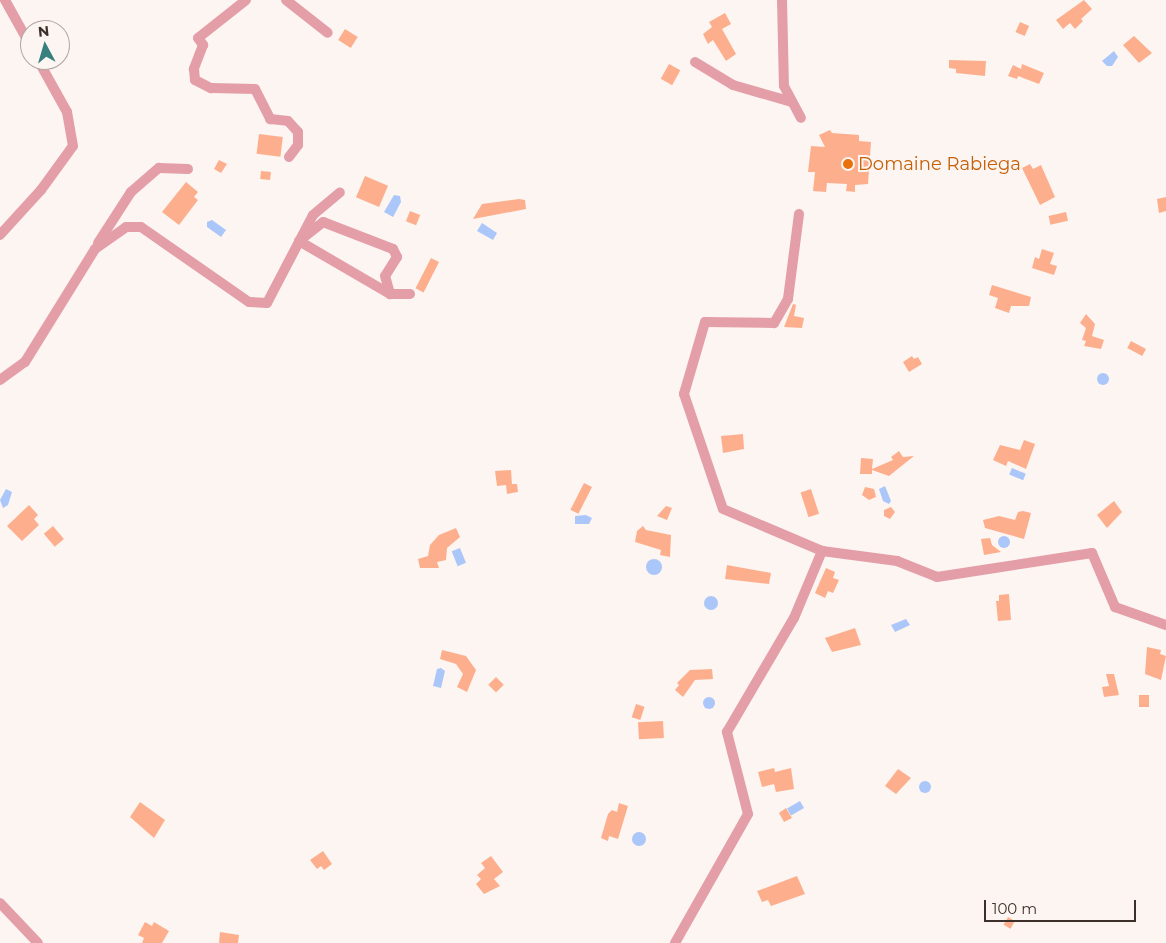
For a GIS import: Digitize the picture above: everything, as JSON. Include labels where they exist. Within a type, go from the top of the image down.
[{"type":"street","points":[[5,0],[20,27]]},
{"type":"street","points":[[246,0],[198,38],[203,45],[194,69],[195,80],[211,88],[255,89],[270,119],[288,121],[298,132],[298,145],[289,157]]},
{"type":"street","points":[[286,0],[328,33]]},
{"type":"street","points":[[782,0],[784,86],[801,118]]},
{"type":"street","points":[[695,62],[733,85],[792,102]]},
{"type":"street","points":[[0,235],[40,190],[73,146],[67,112],[44,70]]},
{"type":"street","points":[[0,380],[26,362],[131,192],[159,168],[188,169]]},
{"type":"street","points":[[95,248],[126,227],[141,227],[249,302],[267,303],[313,215],[340,192]]},
{"type":"street","points":[[799,214],[788,299],[774,323],[705,322],[684,394],[723,508],[822,551],[897,561],[938,578],[1092,553],[1115,606],[1166,625]]},
{"type":"street","points":[[299,242],[323,222],[393,248],[397,256],[385,276],[390,294]]},
{"type":"street","points":[[299,242],[390,294],[410,294]]},
{"type":"street","points":[[674,943],[748,814],[727,732],[794,618],[822,551]]},
{"type":"street","points":[[0,903],[38,943]]},
{"type":"water","points":[[1114,51],[1118,57],[1112,66],[1107,66],[1102,61]]},
{"type":"water","points":[[394,195],[400,196],[401,202],[393,217],[384,212]]},
{"type":"water","points":[[212,220],[226,230],[221,237],[207,227],[207,222]]},
{"type":"water","points":[[482,223],[497,233],[493,240],[477,231]]},
{"type":"water","points":[[1103,373],[1109,379],[1103,385],[1097,379]]},
{"type":"water","points":[[1012,468],[1026,474],[1023,480],[1009,474]]},
{"type":"water","points":[[885,486],[891,501],[889,504],[883,501],[879,489]]},
{"type":"water","points":[[6,489],[12,492],[8,505],[3,508],[0,500]]},
{"type":"water","points":[[586,515],[592,518],[589,524],[575,524],[575,516]]},
{"type":"water","points":[[1002,536],[1006,536],[1010,542],[1006,548],[1002,548],[998,544],[998,540]]},
{"type":"water","points":[[460,548],[466,563],[458,566],[452,551]]},
{"type":"water","points":[[654,559],[662,567],[654,575],[646,567]]},
{"type":"water","points":[[708,596],[714,596],[718,603],[714,610],[708,610],[704,606],[704,600]]},
{"type":"water","points":[[906,619],[910,625],[895,632],[891,625]]},
{"type":"water","points":[[441,668],[445,671],[441,688],[433,686],[437,669]]},
{"type":"water","points":[[707,697],[711,697],[715,703],[711,709],[707,709],[703,705],[703,701]]},
{"type":"water","points":[[927,781],[930,782],[930,792],[923,793],[920,792],[919,785],[920,782]]},
{"type":"water","points":[[800,801],[804,808],[791,815],[787,808]]},
{"type":"water","points":[[639,832],[644,834],[646,839],[644,844],[639,846],[634,844],[632,839],[634,834]]},
{"type":"building","points":[[1084,0],[1092,9],[1081,19],[1083,21],[1075,29],[1070,23],[1063,29],[1056,20]]},
{"type":"building","points":[[725,13],[731,24],[722,29],[736,54],[726,61],[713,40],[708,44],[703,34],[712,27],[709,22]]},
{"type":"building","points":[[1020,22],[1029,26],[1025,36],[1016,32]]},
{"type":"building","points":[[345,29],[358,37],[351,48],[338,40]]},
{"type":"building","points":[[1134,36],[1152,53],[1139,63],[1123,45]]},
{"type":"building","points":[[949,60],[986,61],[985,76],[956,73],[956,69],[949,68]]},
{"type":"building","points":[[669,64],[680,70],[672,85],[661,79]]},
{"type":"building","points":[[1022,64],[1044,73],[1039,84],[1018,76],[1017,79],[1008,76],[1013,65],[1021,69]]},
{"type":"building","name":"Domaine Rabiega","points":[[830,130],[832,133],[859,135],[859,141],[871,142],[868,184],[855,185],[855,192],[846,191],[847,184],[827,183],[826,192],[813,191],[815,172],[808,172],[811,146],[825,147],[819,135]]},
{"type":"building","points":[[259,134],[283,137],[280,157],[257,154]]},
{"type":"building","points":[[219,160],[227,164],[221,173],[214,169]]},
{"type":"building","points":[[1030,164],[1033,169],[1041,165],[1055,197],[1040,205],[1022,168]]},
{"type":"building","points":[[261,171],[271,172],[270,180],[260,179]]},
{"type":"building","points":[[365,176],[388,186],[379,207],[356,197]]},
{"type":"building","points":[[186,182],[198,192],[194,197],[198,200],[179,225],[162,212]]},
{"type":"building","points":[[1166,197],[1166,211],[1159,213],[1157,199]]},
{"type":"building","points":[[519,199],[525,200],[526,209],[473,219],[482,204]]},
{"type":"building","points":[[410,211],[420,215],[416,225],[406,221]]},
{"type":"building","points":[[1066,212],[1068,221],[1050,225],[1048,216]]},
{"type":"building","points":[[1042,249],[1054,253],[1050,264],[1057,266],[1054,275],[1032,268],[1035,257],[1039,259]]},
{"type":"building","points":[[431,258],[439,262],[424,292],[416,288]]},
{"type":"building","points":[[992,285],[1031,297],[1029,306],[1011,306],[1009,313],[995,308],[998,298],[989,295]]},
{"type":"building","points":[[793,304],[796,305],[794,316],[804,318],[802,328],[784,327]]},
{"type":"building","points":[[1086,314],[1095,324],[1092,336],[1104,340],[1101,349],[1084,346],[1086,341],[1082,340],[1086,328],[1080,323]]},
{"type":"building","points":[[1131,341],[1146,349],[1142,356],[1127,348]]},
{"type":"building","points":[[912,356],[914,359],[918,357],[922,364],[909,372],[903,362]]},
{"type":"building","points":[[743,434],[744,449],[723,453],[721,436]]},
{"type":"building","points":[[1024,440],[1035,444],[1026,469],[1008,461],[1006,466],[993,460],[1000,445],[1020,450]]},
{"type":"building","points":[[899,451],[903,457],[914,456],[889,476],[872,470],[872,474],[860,474],[861,458],[873,459],[872,469],[893,460],[891,457]]},
{"type":"building","points":[[511,470],[512,484],[517,484],[518,492],[507,494],[506,485],[497,486],[495,471]]},
{"type":"building","points":[[584,483],[592,487],[578,514],[570,510]]},
{"type":"building","points":[[865,487],[874,489],[876,497],[869,500],[862,495]]},
{"type":"building","points":[[811,489],[819,514],[809,517],[801,492]]},
{"type":"building","points":[[1114,501],[1122,512],[1107,528],[1097,515]]},
{"type":"building","points":[[29,505],[38,515],[34,519],[39,525],[22,541],[7,526]]},
{"type":"building","points":[[666,506],[672,508],[667,520],[657,516]]},
{"type":"building","points":[[891,507],[895,512],[890,519],[884,516],[884,510]]},
{"type":"building","points":[[1018,512],[1031,513],[1024,539],[985,528],[983,520],[999,516],[1015,520]]},
{"type":"building","points":[[53,526],[64,539],[55,547],[44,534]]},
{"type":"building","points":[[643,526],[646,530],[671,535],[670,557],[660,555],[661,550],[635,542],[637,531]]},
{"type":"building","points":[[456,528],[460,537],[447,548],[446,560],[437,562],[439,568],[420,568],[418,559],[428,556],[430,545],[439,535]]},
{"type":"building","points":[[990,538],[992,545],[1001,552],[984,555],[981,539]]},
{"type":"building","points":[[727,565],[771,573],[769,584],[725,579]]},
{"type":"building","points":[[826,568],[835,572],[833,578],[839,580],[833,593],[828,591],[825,598],[815,593]]},
{"type":"building","points":[[1009,594],[1011,620],[998,621],[996,601],[999,601],[999,595]]},
{"type":"building","points":[[855,628],[861,645],[832,652],[825,638]]},
{"type":"building","points":[[1147,647],[1161,650],[1160,654],[1166,656],[1161,680],[1145,674]]},
{"type":"building","points":[[442,650],[466,656],[476,670],[467,692],[457,687],[463,674],[456,664],[440,659]]},
{"type":"building","points":[[712,669],[713,679],[695,680],[683,697],[675,690],[679,685],[677,683],[690,670]]},
{"type":"building","points":[[1106,674],[1114,674],[1119,695],[1104,697],[1102,687],[1109,686]]},
{"type":"building","points":[[496,677],[504,685],[496,693],[488,685]]},
{"type":"building","points":[[1139,695],[1149,695],[1149,707],[1139,707]]},
{"type":"building","points":[[636,704],[645,707],[640,720],[632,717]]},
{"type":"building","points":[[663,721],[664,738],[639,739],[638,722]]},
{"type":"building","points":[[774,768],[775,772],[791,768],[794,789],[776,792],[774,784],[762,787],[758,772]]},
{"type":"building","points":[[898,769],[911,778],[896,794],[885,786]]},
{"type":"building","points":[[140,802],[165,820],[154,838],[130,817]]},
{"type":"building","points":[[619,803],[628,806],[618,839],[609,836],[608,841],[601,838],[608,814],[612,810],[617,812]]},
{"type":"building","points":[[786,808],[792,818],[784,822],[779,813]]},
{"type":"building","points":[[323,851],[332,864],[324,870],[321,866],[317,869],[310,860]]},
{"type":"building","points":[[491,856],[503,872],[494,879],[500,886],[484,894],[476,884],[481,879],[477,875],[485,868],[481,863]]},
{"type":"building","points":[[797,876],[805,894],[771,906],[768,900],[762,902],[757,891]]},
{"type":"building","points":[[1008,917],[1015,921],[1010,929],[1004,925]]},
{"type":"building","points":[[145,922],[152,926],[154,922],[169,931],[162,943],[142,943],[144,938],[138,935]]},
{"type":"building","points":[[220,932],[239,935],[238,943],[219,943]]},
{"type":"place","name":"Domaine Rabiega","points":[[848,164]]}]
